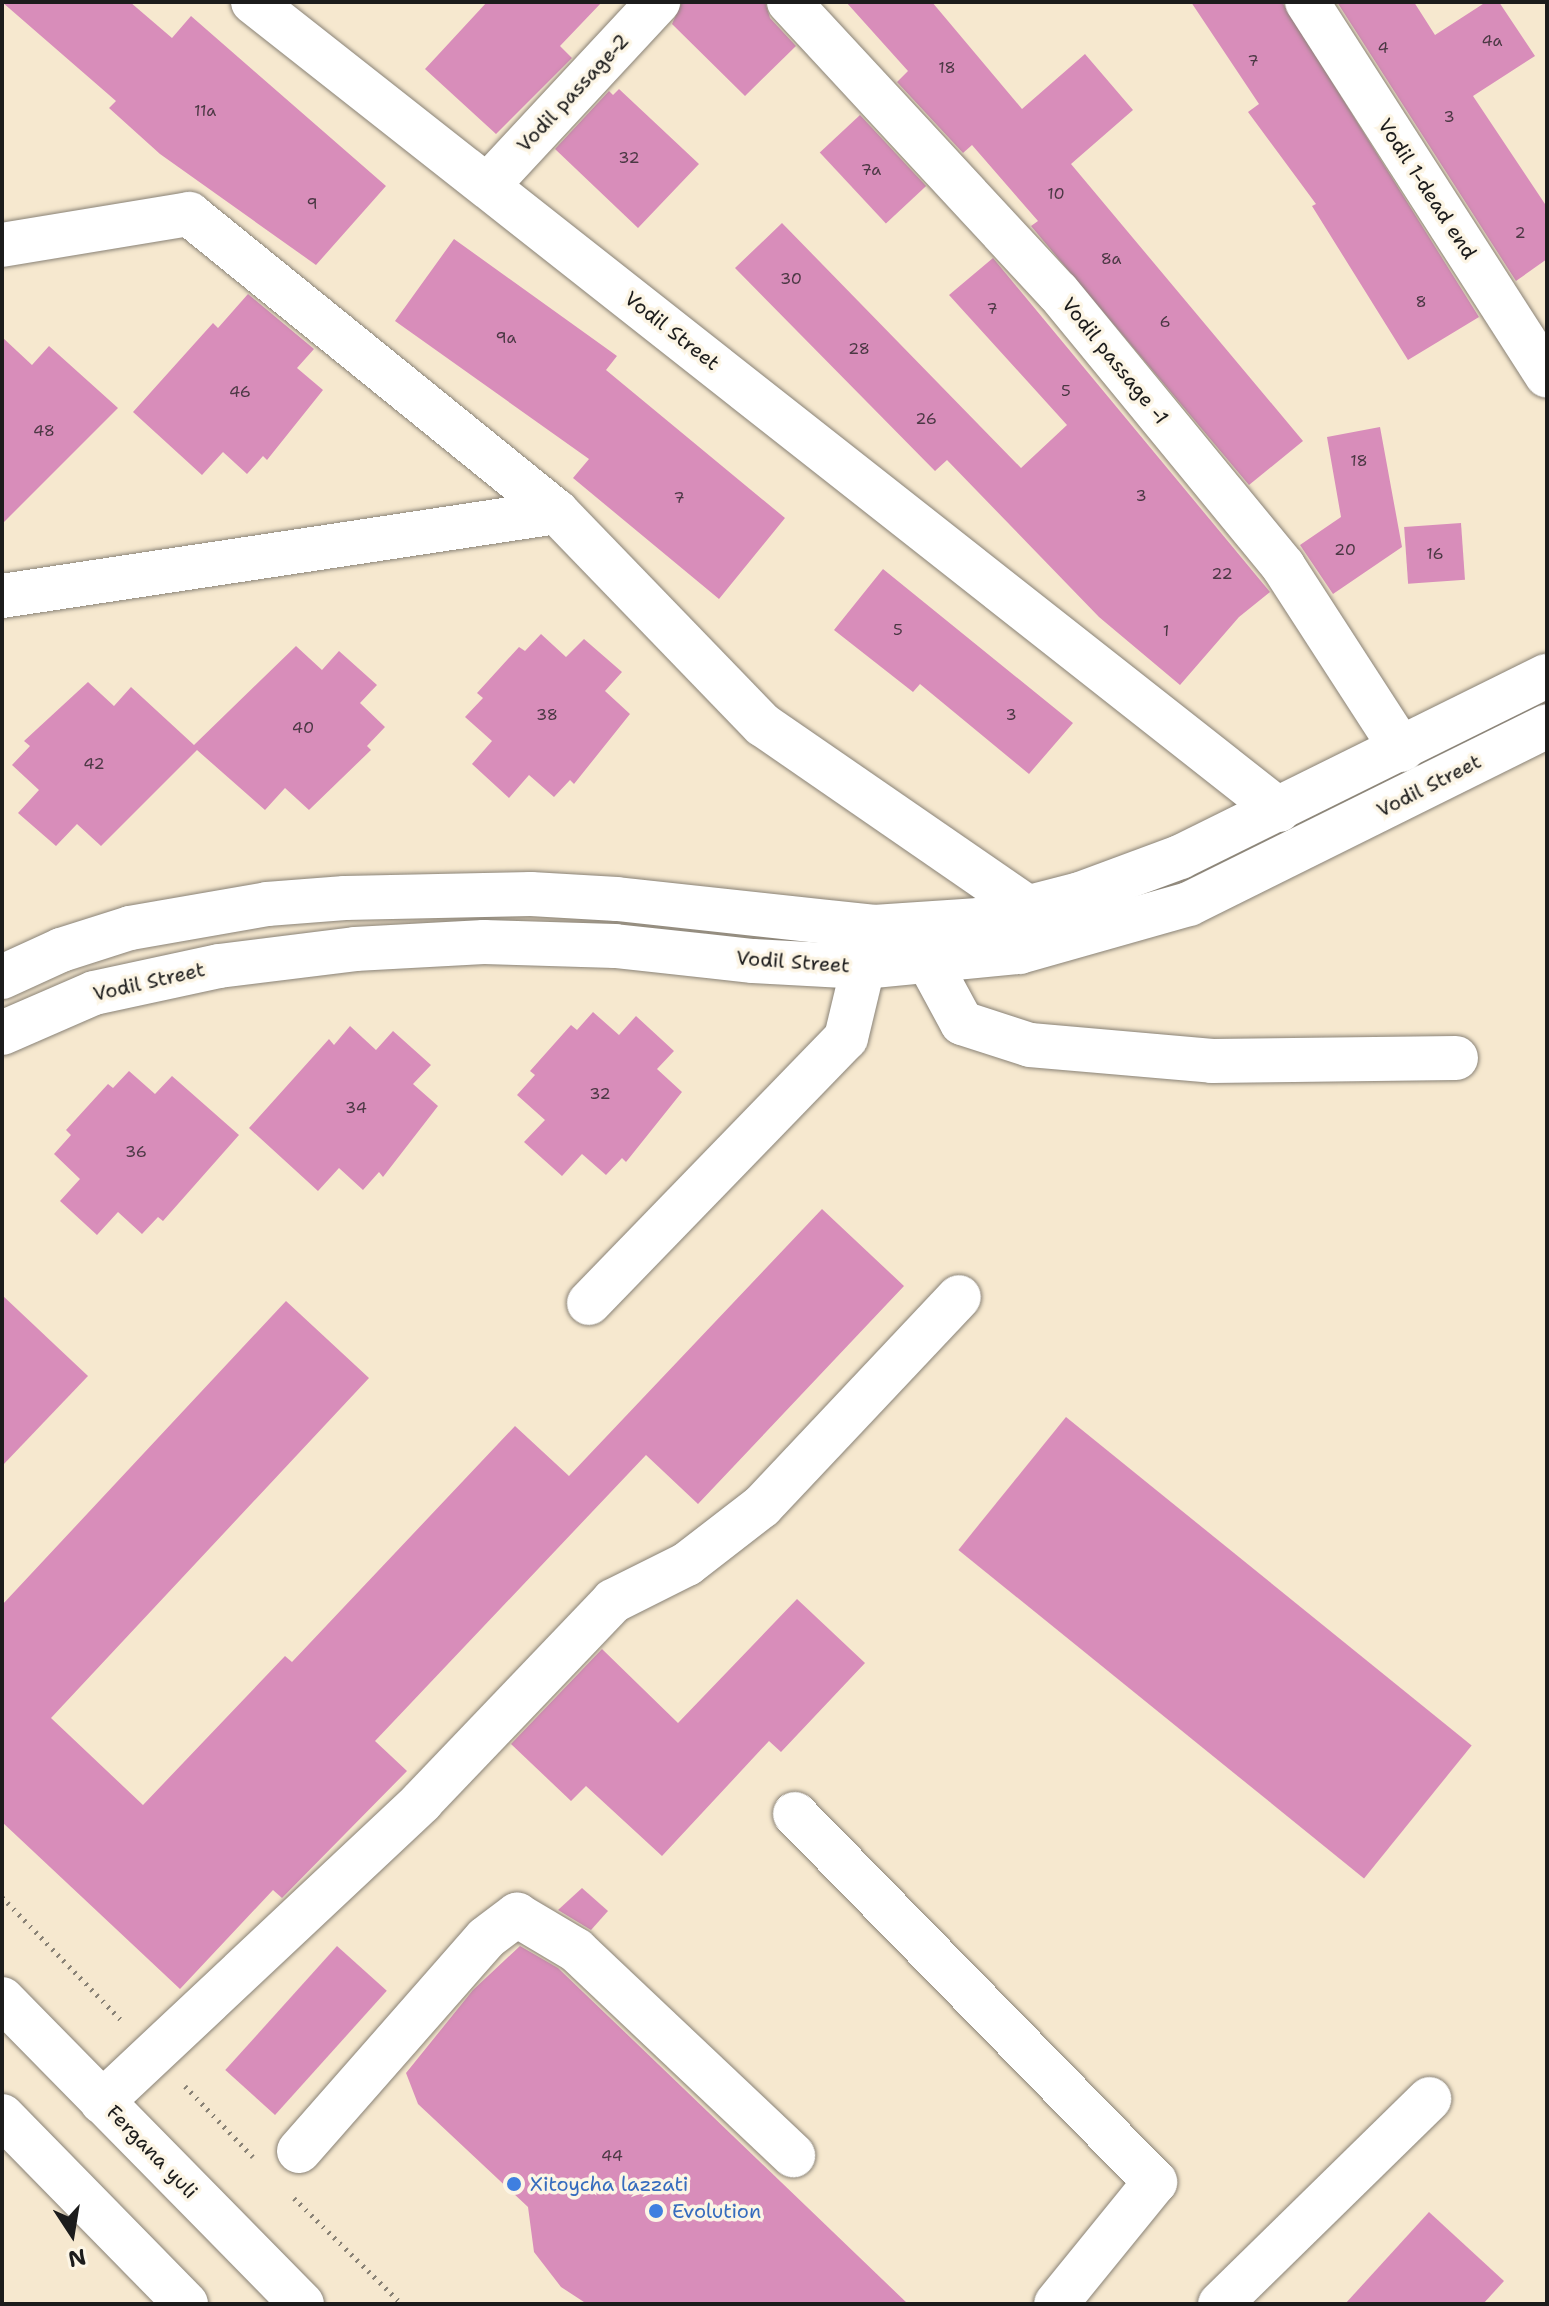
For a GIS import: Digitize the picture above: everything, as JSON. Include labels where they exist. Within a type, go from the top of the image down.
[{"type":"street","name":"Vodil Street","points":[[253,2],[1279,810]]},
{"type":"street","name":"Vodil passage-2","points":[[488,185],[658,2]]},
{"type":"street","name":"Vodil passage -1","points":[[789,2],[1058,292],[1244,518],[1283,566],[1402,750]]},
{"type":"street","name":"Vodil 1-dead end","points":[[1307,2],[1547,376]]},
{"type":"street","points":[[2,245],[189,214],[557,512],[763,725],[1030,909]]},
{"type":"street","points":[[2,596],[557,512]]},
{"type":"street","name":"Vodil Street","points":[[2,977],[61,950],[130,928],[267,904],[345,898],[589,897],[874,927],[979,920],[1030,909],[1130,878],[1279,810],[1547,676]]},
{"type":"street","name":"Vodil Street","points":[[2,1033],[94,993],[125,985],[232,964],[355,949],[484,942],[615,946],[753,961],[863,967],[930,964],[1062,943],[1189,904],[1547,726]]},
{"type":"street","points":[[930,964],[962,1023],[1030,1045],[1212,1061],[1456,1058]]},
{"type":"street","points":[[589,1303],[846,1038],[863,967]]},
{"type":"street","points":[[102,2102],[422,1801],[613,1601],[687,1564],[762,1506],[959,1297]]},
{"type":"street","points":[[795,1814],[1155,2182],[1056,2304]]},
{"type":"street","points":[[282,2169],[486,1938],[517,1915],[576,1950],[793,2155]]},
{"type":"street","name":"Fergana yuli","points":[[2,1999],[302,2304]]},
{"type":"street","points":[[1220,2304],[1429,2099]]},
{"type":"street","points":[[2,2116],[186,2304]]},
{"type":"path","points":[[2,1897],[132,2032]]},
{"type":"path","points":[[176,2077],[282,2169],[402,2304]]},
{"type":"building","points":[[2,2],[130,2],[172,38],[191,16],[386,186],[316,265],[160,154],[109,108],[116,101]]},
{"type":"building","points":[[487,2],[602,2],[560,46],[572,58],[496,134],[425,69]]},
{"type":"building","points":[[682,2],[765,2],[770,18],[796,46],[745,96],[672,24]]},
{"type":"building","points":[[846,2],[932,2],[1022,109],[1085,54],[1133,110],[1071,164],[1303,441],[1249,485],[1031,226],[1038,221],[972,145],[963,153],[897,82],[908,71]]},
{"type":"building","points":[[1191,2],[1282,2],[1479,317],[1408,360],[1312,206],[1316,204],[1248,112],[1259,104]]},
{"type":"building","points":[[1337,2],[1414,2],[1435,35],[1486,2],[1499,2],[1535,56],[1473,96],[1547,207],[1547,259],[1516,281]]},
{"type":"building","points":[[619,89],[699,164],[638,228],[555,149],[609,91],[613,95]]},
{"type":"building","points":[[860,115],[926,186],[886,223],[820,153]]},
{"type":"building","points":[[782,223],[1021,468],[1067,425],[949,295],[993,258],[1270,592],[1239,617],[1180,685],[1099,617],[947,460],[935,471],[735,268]]},
{"type":"building","points":[[454,239],[617,356],[606,370],[785,518],[719,599],[573,478],[589,459],[395,321]]},
{"type":"building","points":[[248,294],[314,349],[297,368],[323,390],[267,460],[263,456],[247,474],[223,452],[202,475],[133,412],[213,323],[218,328]]},
{"type":"building","points":[[2,337],[32,365],[49,346],[118,408],[2,524]]},
{"type":"building","points":[[1380,427],[1402,547],[1333,594],[1300,545],[1341,517],[1327,437]]},
{"type":"building","points":[[1461,523],[1465,580],[1408,584],[1404,527]]},
{"type":"building","points":[[883,569],[1073,723],[1029,774],[920,684],[913,692],[834,630]]},
{"type":"building","points":[[541,634],[566,657],[584,639],[622,672],[605,691],[630,714],[574,784],[570,780],[554,797],[529,775],[509,798],[472,764],[492,741],[465,717],[483,698],[477,693],[519,647],[525,651]]},
{"type":"building","points":[[296,646],[322,670],[339,651],[377,685],[360,703],[385,727],[367,746],[371,750],[309,810],[285,788],[265,810],[197,750],[101,846],[77,824],[56,846],[18,813],[39,790],[12,765],[30,746],[24,741],[88,682],[114,706],[131,687],[194,745]]},
{"type":"building","points":[[593,1012],[619,1035],[636,1016],[674,1051],[657,1069],[682,1092],[626,1162],[622,1158],[606,1175],[582,1154],[562,1176],[524,1142],[545,1120],[517,1095],[535,1075],[530,1071],[571,1025],[577,1030]]},
{"type":"building","points":[[350,1026],[376,1050],[393,1031],[431,1065],[413,1084],[438,1106],[383,1177],[379,1172],[363,1190],[339,1168],[318,1191],[249,1128],[329,1039],[334,1045]]},
{"type":"building","points":[[129,1071],[155,1094],[172,1076],[239,1135],[163,1221],[158,1217],[142,1234],[118,1212],[97,1235],[60,1201],[80,1179],[54,1154],[71,1135],[66,1130],[108,1084],[113,1088]]},
{"type":"building","points":[[822,1209],[904,1286],[698,1504],[646,1455],[375,1741],[407,1771],[282,1898],[273,1890],[180,1989],[2,1822],[2,1605],[286,1301],[369,1378],[51,1718],[143,1805],[285,1656],[292,1662],[515,1426],[569,1476]]},
{"type":"building","points":[[2,1295],[88,1376],[2,1466]]},
{"type":"building","points":[[1066,1417],[1472,1746],[1364,1878],[958,1550]]},
{"type":"building","points":[[797,1599],[865,1663],[781,1752],[769,1741],[662,1856],[586,1786],[571,1801],[511,1744],[602,1649],[678,1723]]},
{"type":"building","points":[[582,1888],[608,1911],[591,1930],[558,1910]]},
{"type":"building","points":[[337,1946],[387,1991],[275,2115],[225,2070]]},
{"type":"building","points":[[520,1946],[558,1968],[908,2304],[587,2304],[561,2287],[534,2252],[528,2207],[418,2104],[406,2073],[473,1990]]},
{"type":"building","points":[[1429,2212],[1504,2281],[1483,2304],[1345,2304]]},
{"type":"place","name":"Xitoycha lazzati","points":[[514,2184]]},
{"type":"place","name":"Evolution","points":[[656,2211]]}]
